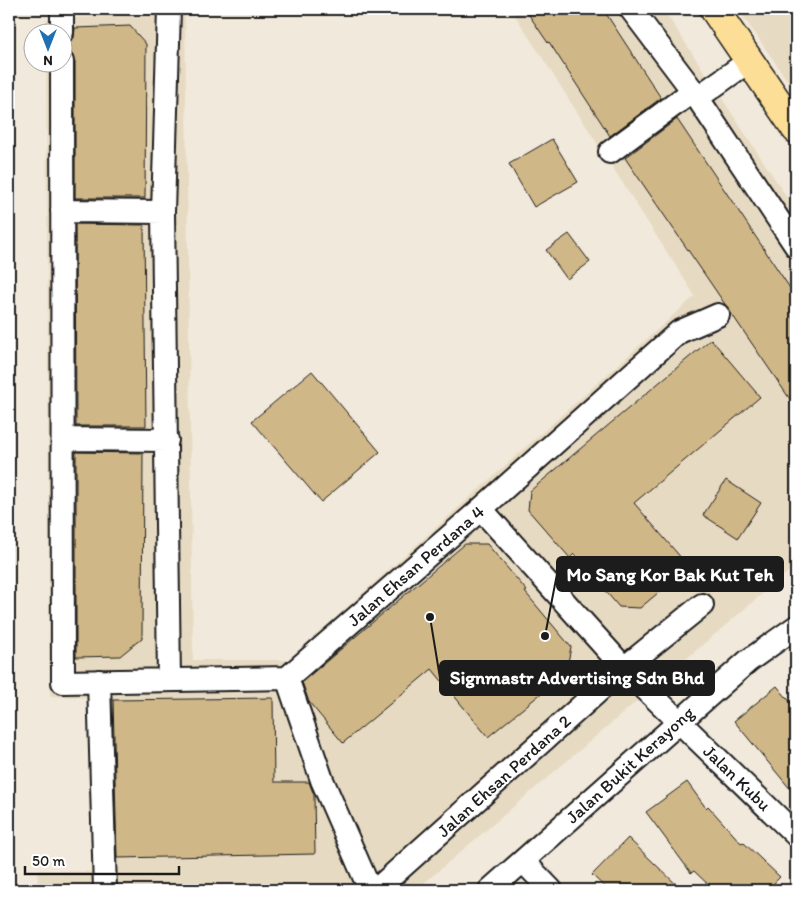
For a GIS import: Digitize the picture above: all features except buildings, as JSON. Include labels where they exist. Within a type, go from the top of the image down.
[{"type":"main road","points":[[714,9],[796,129]]},
{"type":"street","points":[[62,9],[62,22]]},
{"type":"street","points":[[169,9],[163,212],[169,680]]},
{"type":"street","points":[[631,9],[695,94],[796,246]]},
{"type":"street","points":[[610,152],[695,94],[749,61]]},
{"type":"street","points":[[62,72],[63,682],[287,678],[322,780],[370,890]]},
{"type":"street","points":[[62,211],[163,212]]},
{"type":"street","name":"Jalan Ehsan Perdana 4","points":[[287,678],[481,509],[679,332],[718,315]]},
{"type":"street","points":[[63,439],[166,440]]},
{"type":"street","name":"Jalan Kubu","points":[[481,509],[624,668],[677,722],[796,835]]},
{"type":"street","name":"Jalan Ehsan Perdana 2","points":[[376,890],[624,668],[702,605]]},
{"type":"street","name":"Jalan Bukit Kerayong","points":[[490,890],[677,722],[748,661],[796,627]]},
{"type":"street","points":[[99,681],[105,890]]},
{"type":"street","points":[[523,861],[551,890]]},
{"type":"shaded area","points":[[511,9],[663,9],[796,211],[796,565],[416,890],[38,890],[37,870],[93,872],[89,698],[50,696],[46,72],[72,72],[72,22],[46,22],[46,19],[185,13],[193,660],[288,660],[695,296]]},
{"type":"shaded area","points":[[738,9],[796,9],[796,93]]},
{"type":"place","name":"Signmastr Advertising Sdn Bhd","points":[[430,617]]},
{"type":"place","name":"Mo Sang Kor Bak Kut Teh","points":[[545,636]]}]
